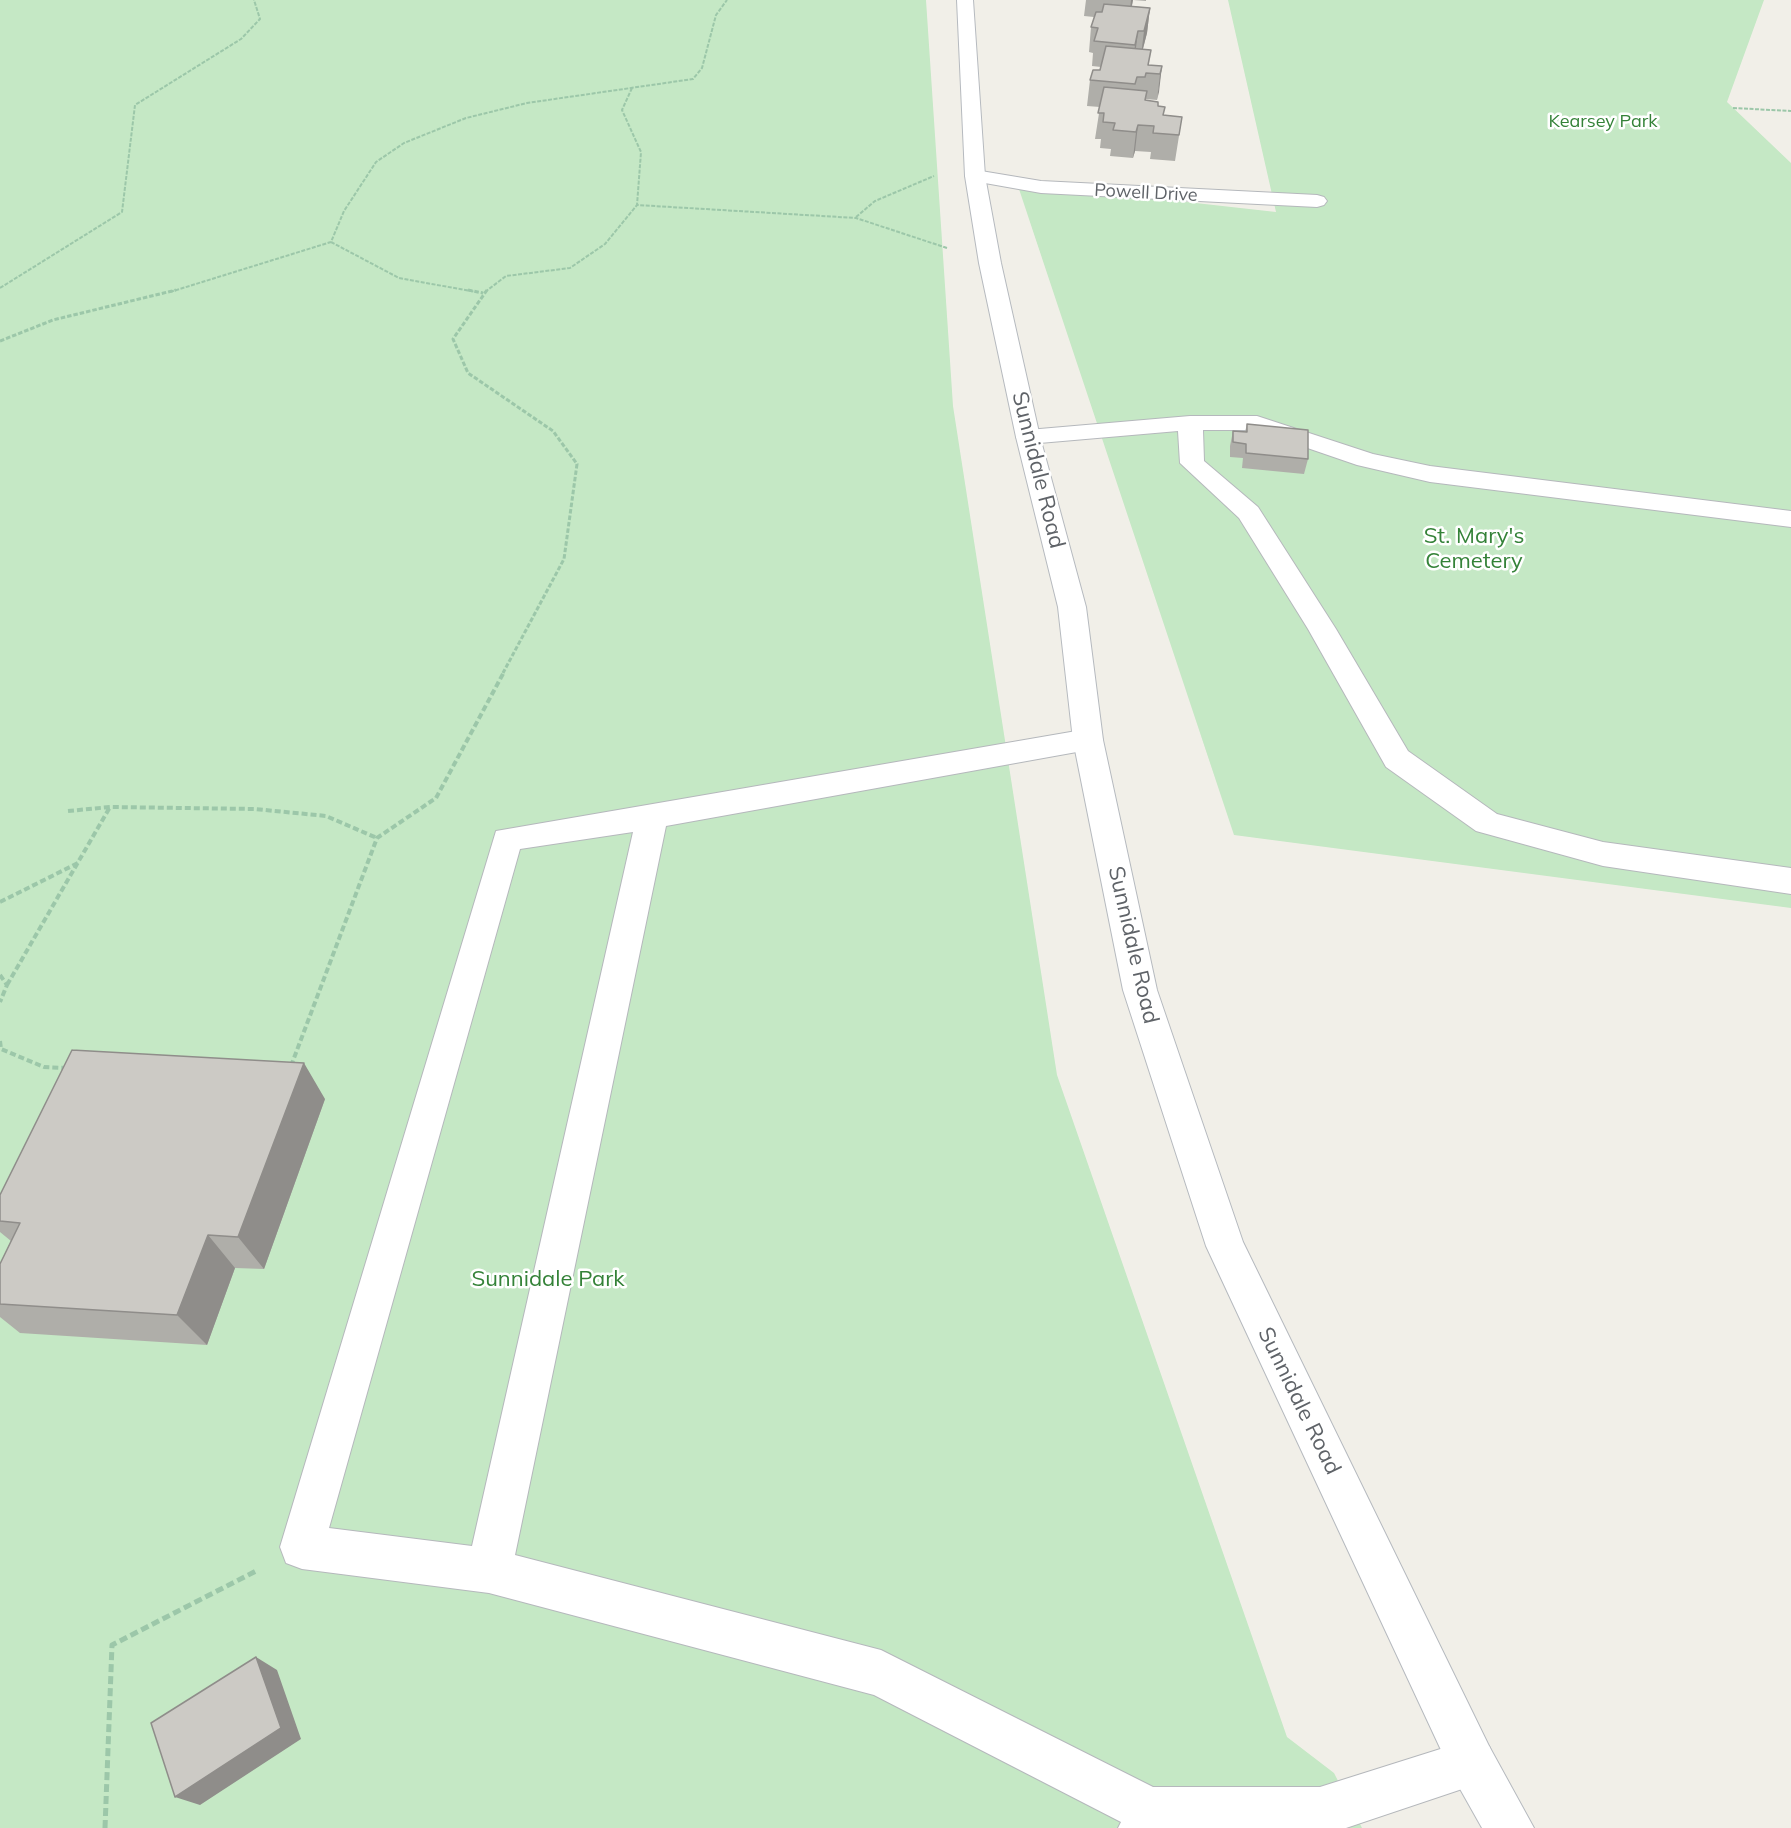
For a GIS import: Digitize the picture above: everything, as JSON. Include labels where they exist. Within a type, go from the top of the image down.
[{"type":"main road","name":"Sunnidale Road","points":[[965,0],[975,168],[990,263],[1028,437],[1072,607],[1088,740],[1140,990],[1225,1246],[1472,1763],[1509,1828]]},
{"type":"main road","name":"Powell Drive","points":[[975,168],[1041,187],[1317,201]]},
{"type":"main road","points":[[1028,437],[1190,423],[1257,423],[1366,460],[1430,474],[1791,519]]},
{"type":"main road","points":[[1190,423],[1192,463],[1249,513],[1322,629],[1397,759],[1488,823],[1603,854],[1791,881]]},
{"type":"main road","points":[[1088,740],[652,817],[507,839],[302,1547],[489,1571],[881,1673],[1147,1820],[1320,1812],[1472,1763]]},
{"type":"main road","points":[[489,1571],[652,817]]},
{"type":"path","points":[[1,286],[122,212],[135,105],[241,39],[260,19],[254,0]]},
{"type":"path","points":[[331,242],[344,211],[376,162],[404,143],[466,118],[517,106],[693,79],[702,68],[716,15],[727,0]]},
{"type":"path","points":[[290,1070],[377,838],[436,798],[564,559],[577,464],[553,431],[468,373],[453,339],[483,293],[506,276],[570,268],[605,244],[637,205],[641,152],[622,110],[632,88]]},
{"type":"path","points":[[1733,108],[1791,111]]},
{"type":"path","points":[[856,218],[875,201],[975,168]]},
{"type":"path","points":[[637,205],[856,218],[990,263]]},
{"type":"path","points":[[0,340],[52,320],[202,284],[331,242],[399,278],[483,293]]},
{"type":"path","points":[[68,811],[110,807],[255,809],[326,816],[377,838]]},
{"type":"path","points":[[0,1002],[7,985],[110,807]]},
{"type":"path","points":[[0,902],[80,862]]},
{"type":"path","points":[[0,975],[7,985]]},
{"type":"path","points":[[0,1041],[1,1049],[44,1067],[78,1069]]},
{"type":"path","points":[[105,1828],[112,1645],[302,1547]]},
{"type":"green space","name":"Sunnidale Park","points":[[0,0],[926,0],[953,406],[1057,1075],[1287,1737],[1334,1773],[1362,1828],[0,1828]]},
{"type":"green space","name":"St. Mary's Cemetery","points":[[1228,0],[1764,0],[1727,102],[1791,163],[1791,908],[1234,835],[1017,183],[1276,212]]},
{"type":"building","points":[[1104,4],[1150,8],[1144,31],[1138,31],[1135,45],[1094,41],[1098,28],[1091,27],[1096,12],[1102,12]]},
{"type":"building","points":[[1106,46],[1151,50],[1148,65],[1162,66],[1160,74],[1146,73],[1145,77],[1137,77],[1135,84],[1090,80],[1093,70],[1100,70]]},
{"type":"building","points":[[1104,87],[1147,91],[1145,100],[1158,102],[1158,106],[1165,107],[1163,115],[1182,117],[1179,135],[1153,133],[1154,126],[1138,125],[1136,132],[1113,130],[1115,123],[1103,122],[1104,113],[1098,113]]},
{"type":"building","points":[[1247,424],[1308,430],[1308,459],[1246,453],[1246,444],[1233,442],[1233,431],[1247,432]]},
{"type":"building","points":[[72,1050],[304,1063],[238,1237],[208,1235],[177,1315],[0,1304],[0,1264],[20,1223],[0,1221],[0,1195]]},
{"type":"building","points":[[256,1657],[281,1728],[175,1797],[151,1723]]},
{"type":"park label","name":"Kearsey Park","points":[[1603,122]]}]
